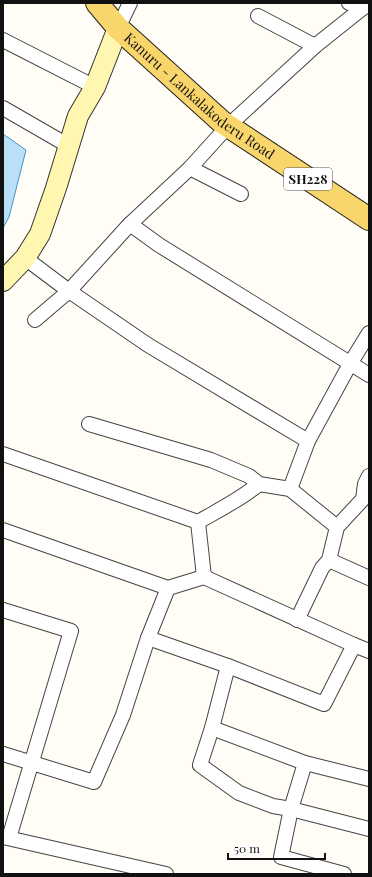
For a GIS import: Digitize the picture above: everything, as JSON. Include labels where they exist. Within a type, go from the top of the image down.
[{"type":"main road","name":"Kanuru - Lankalakoderu Road","points":[[97,3],[118,28],[232,129],[369,219]]},
{"type":"main road","points":[[3,281],[25,258],[40,234],[78,116],[95,87],[118,28]]},
{"type":"street","points":[[118,28],[130,3]]},
{"type":"street","points":[[349,3],[366,6]]},
{"type":"street","points":[[35,320],[69,291],[130,224],[232,129],[315,46],[366,6]]},
{"type":"street","points":[[258,16],[315,46]]},
{"type":"street","points":[[3,40],[95,87]]},
{"type":"street","points":[[3,108],[69,146]]},
{"type":"street","points":[[190,168],[241,194]]},
{"type":"street","points":[[130,224],[160,245],[369,375]]},
{"type":"street","points":[[25,258],[69,291],[148,345],[308,441]]},
{"type":"street","points":[[290,489],[308,441],[350,364],[369,333]]},
{"type":"street","points":[[89,424],[211,460],[249,476],[259,484],[290,489],[337,527]]},
{"type":"street","points":[[3,454],[198,522]]},
{"type":"street","points":[[297,620],[322,568],[329,560],[337,527],[366,500],[365,484],[369,476]]},
{"type":"street","points":[[198,522],[247,494],[259,484]]},
{"type":"street","points":[[198,522],[204,577]]},
{"type":"street","points":[[3,530],[168,588],[204,577],[369,651]]},
{"type":"street","points":[[329,560],[369,578]]},
{"type":"street","points":[[3,754],[94,782],[123,715],[148,638],[168,588]]},
{"type":"street","points":[[3,610],[71,631],[32,763],[6,838],[127,870],[166,874]]},
{"type":"street","points":[[148,638],[228,666],[324,704],[354,645]]},
{"type":"street","points":[[228,666],[212,728],[200,765],[239,793],[273,806],[292,809],[369,829]]},
{"type":"street","points":[[212,728],[305,763],[369,779]]},
{"type":"street","points":[[305,763],[292,809],[281,858],[344,874]]},
{"type":"water","points":[[3,134],[26,150],[9,217],[3,228]]}]
